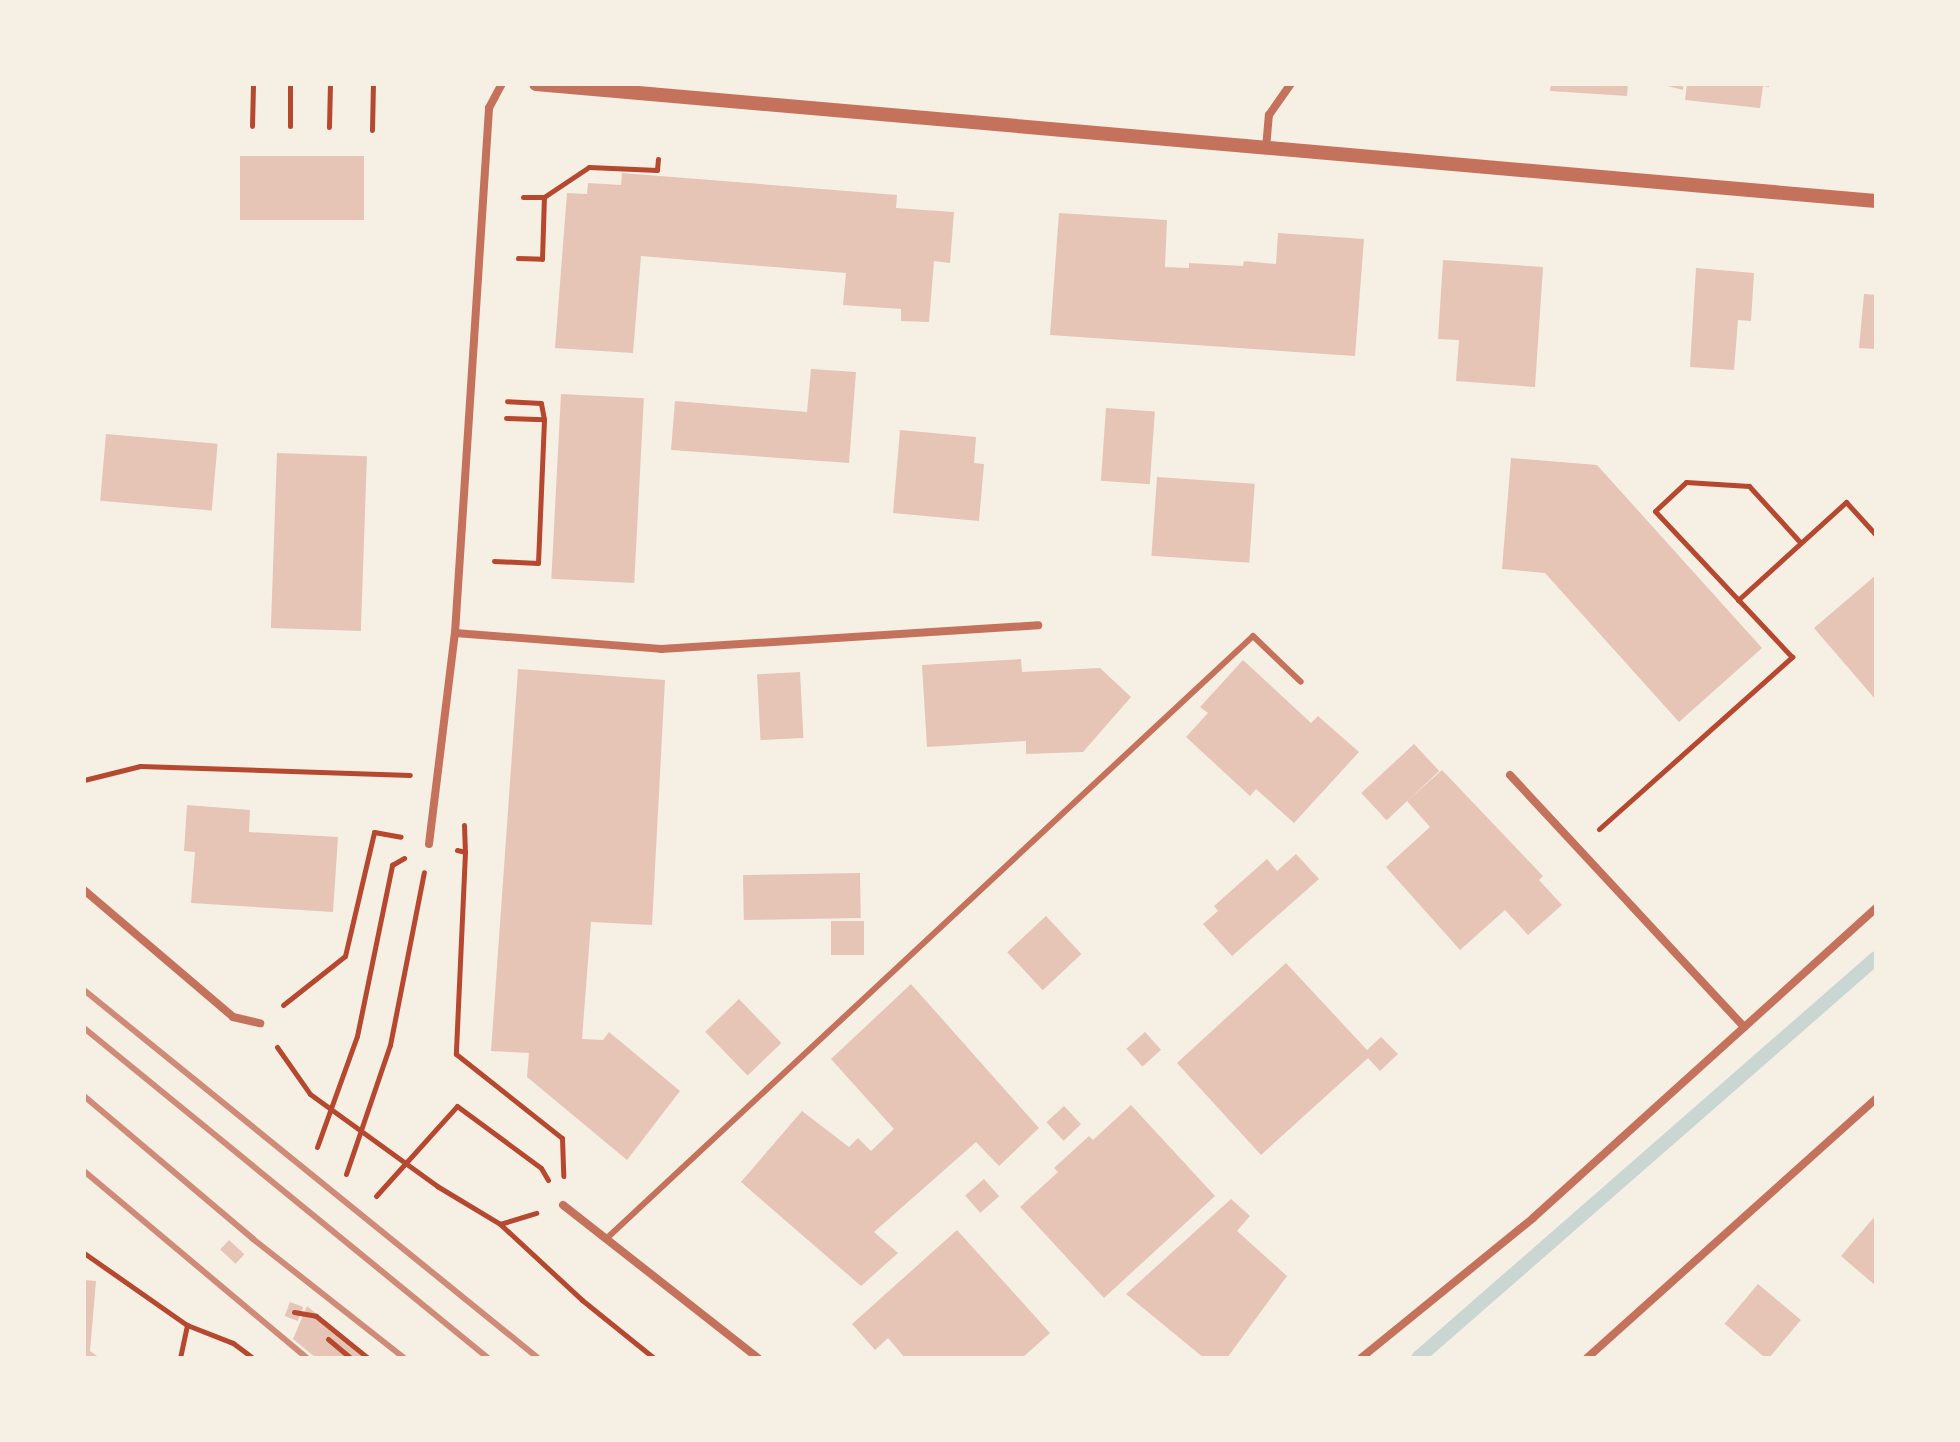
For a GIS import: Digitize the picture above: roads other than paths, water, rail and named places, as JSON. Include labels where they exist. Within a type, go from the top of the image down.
[{"type":"street","points":[[429,844],[455,633],[489,108],[502,84]]},
{"type":"street","points":[[536,84],[1876,201]]},
{"type":"street","points":[[1266,148],[1269,115],[1291,84]]},
{"type":"street","points":[[455,633],[661,649],[1038,625]]},
{"type":"street","points":[[1510,775],[1744,1027]]},
{"type":"street","points":[[84,890],[233,1017],[260,1023]]},
{"type":"street","points":[[1361,1358],[1533,1218],[1876,908]]},
{"type":"street","points":[[1587,1358],[1876,1099]]},
{"type":"street","points":[[563,1205],[758,1358]]},
{"type":"lane","points":[[606,1239],[1253,636],[1301,682]]},
{"type":"waterway","points":[[1418,1358],[1876,958]]},
{"type":"railway","points":[[84,990],[538,1358]]},
{"type":"railway","points":[[84,1028],[488,1358]]},
{"type":"railway","points":[[84,1096],[253,1239],[404,1358]]},
{"type":"railway","points":[[84,1171],[307,1358]]}]
